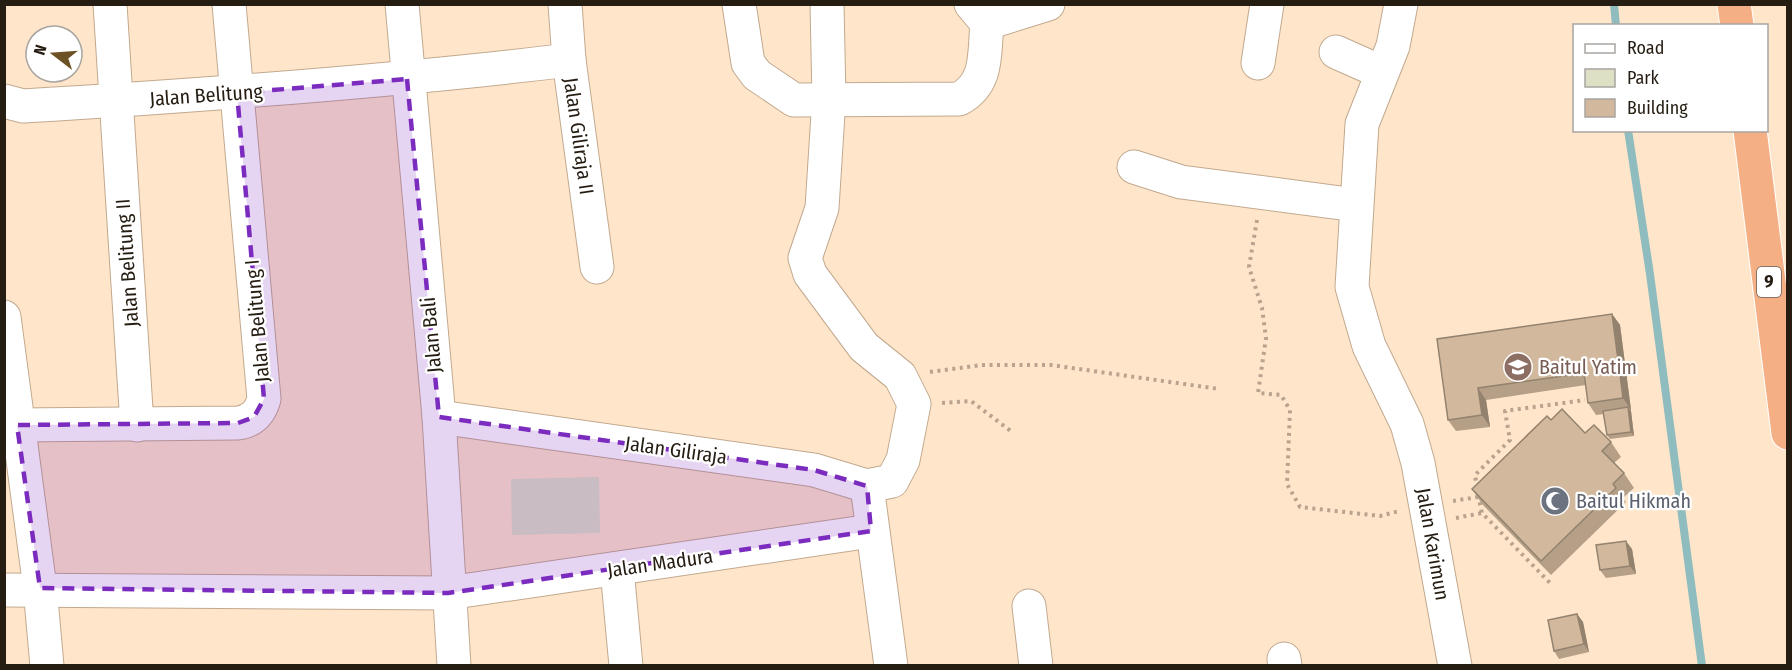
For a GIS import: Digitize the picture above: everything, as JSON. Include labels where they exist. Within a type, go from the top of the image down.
[{"type":"highway","points":[[1734,4],[1737,24]]},
{"type":"highway","name":"9","points":[[1750,132],[1788,433]]},
{"type":"street","name":"Jalan Belitung II","points":[[110,4],[137,425]]},
{"type":"street","name":"Jalan Belitung I","points":[[17,425],[238,423],[248,422],[262,407],[264,399],[229,4]]},
{"type":"street","name":"Jalan Bali","points":[[402,4],[439,417],[454,666]]},
{"type":"street","name":"Jalan Giliraja II","points":[[565,4],[569,60],[597,267]]},
{"type":"street","points":[[739,4],[748,63],[757,75],[794,100],[959,99],[972,92],[978,84],[982,71],[979,14],[1048,4]]},
{"type":"street","points":[[827,4],[829,98],[822,208],[805,258],[810,274],[864,347],[907,390],[903,460],[892,481],[867,486],[871,531],[891,666]]},
{"type":"street","points":[[1258,63],[1266,4]]},
{"type":"street","name":"Jalan Karimun","points":[[1401,4],[1393,45],[1362,124],[1352,287],[1369,346],[1407,424],[1426,505],[1455,666]]},
{"type":"street","points":[[1336,52],[1381,72]]},
{"type":"street","name":"Jalan Belitung","points":[[4,101],[23,106],[237,93],[407,79],[569,60]]},
{"type":"street","points":[[1134,167],[1181,182],[1356,205]]},
{"type":"street","points":[[4,317],[40,588],[47,666]]},
{"type":"street","name":"Jalan Giliraja","points":[[439,417],[814,470],[867,486]]},
{"type":"street","name":"Jalan Madura","points":[[4,590],[40,588],[448,593],[871,531]]},
{"type":"street","points":[[617,569],[626,666]]},
{"type":"street","points":[[1029,606],[1036,666]]},
{"type":"path","points":[[1262,193],[1249,267],[1262,308],[1266,338],[1258,393],[1281,395],[1290,410],[1287,484],[1300,507],[1380,516],[1426,505]]},
{"type":"path","points":[[907,390],[982,365],[1051,365],[1219,389]]},
{"type":"path","points":[[907,390],[971,401],[1012,432]]},
{"type":"path","points":[[1550,583],[1482,513],[1475,475],[1510,440],[1505,411],[1585,400]]},
{"type":"path","points":[[1463,500],[1478,497]]},
{"type":"path","points":[[1466,517],[1482,513]]},
{"type":"highlighted area","points":[[407,79],[439,417],[814,470],[867,486],[871,531],[448,593],[40,588],[17,425],[238,423],[254,417],[264,399],[237,93]]},
{"type":"green space","points":[[599,477],[600,533],[512,535],[511,479]]},
{"type":"building","points":[[1612,314],[1623,398],[1588,403],[1584,373],[1478,388],[1482,415],[1448,420],[1437,339]]},
{"type":"building","points":[[1628,407],[1631,432],[1607,435],[1603,411]]},
{"type":"building","name":"Baitul Hikmah","points":[[1562,409],[1585,433],[1594,425],[1611,442],[1602,451],[1624,473],[1613,484],[1616,488],[1541,561],[1472,489],[1547,416],[1551,420]]},
{"type":"building","points":[[1626,541],[1630,566],[1600,570],[1596,545]]},
{"type":"building","points":[[1577,614],[1584,644],[1554,651],[1548,620]]},
{"type":"waterway","points":[[1614,4],[1616,24]]},
{"type":"waterway","points":[[1628,132],[1650,274],[1702,666]]},
{"type":"place","name":"Baitul Yatim","points":[[1518,367]]},
{"type":"place","name":"Baitul Hikmah","points":[[1555,501]]}]
